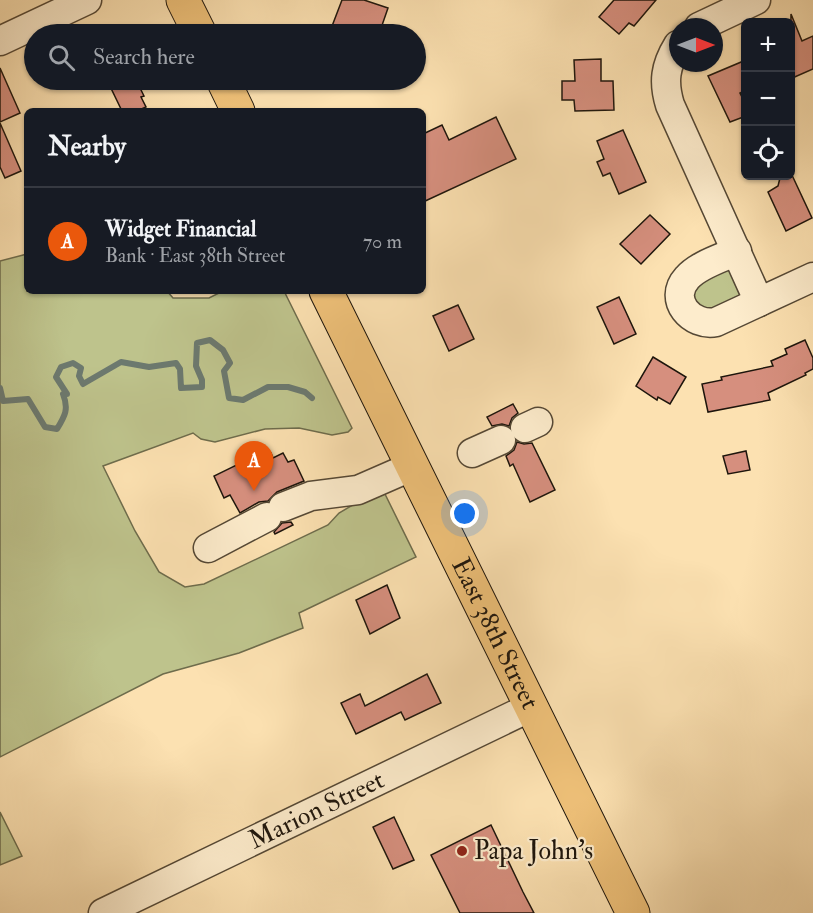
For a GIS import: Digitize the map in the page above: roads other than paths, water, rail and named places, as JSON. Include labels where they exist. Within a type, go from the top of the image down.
[{"type":"main road","points":[[183,0],[195,24]]},
{"type":"main road","points":[[228,90],[237,108]]},
{"type":"main road","name":"East 38th Street","points":[[328,294],[633,913]]},
{"type":"street","points":[[36,24],[87,0]]},
{"type":"street","points":[[718,18],[756,0]]},
{"type":"street","points":[[0,41],[24,30]]},
{"type":"street","points":[[669,62],[665,88],[670,105],[759,302]]},
{"type":"street","points":[[737,251],[687,276],[680,295],[684,310],[696,320],[710,323],[813,276]]},
{"type":"street","points":[[472,453],[522,430]]},
{"type":"street","points":[[208,548],[311,495],[358,490],[413,466]]},
{"type":"street","name":"Marion Street","points":[[103,913],[531,706]]},
{"type":"waterway","points":[[0,388],[3,401],[28,399],[45,427],[57,429],[65,412],[66,404],[63,394],[67,394],[56,377],[61,367],[73,363],[81,368],[79,376],[83,384],[121,362],[149,367],[176,363],[180,369],[181,388],[202,387],[202,380],[196,366],[197,343],[210,340],[223,350],[230,363],[224,371],[229,398],[243,400],[268,387],[288,387],[305,392],[312,398]]},
{"type":"place","name":"Widget Financial","points":[[254,491]]},
{"type":"place","name":"Papa John's","points":[[462,851]]}]
